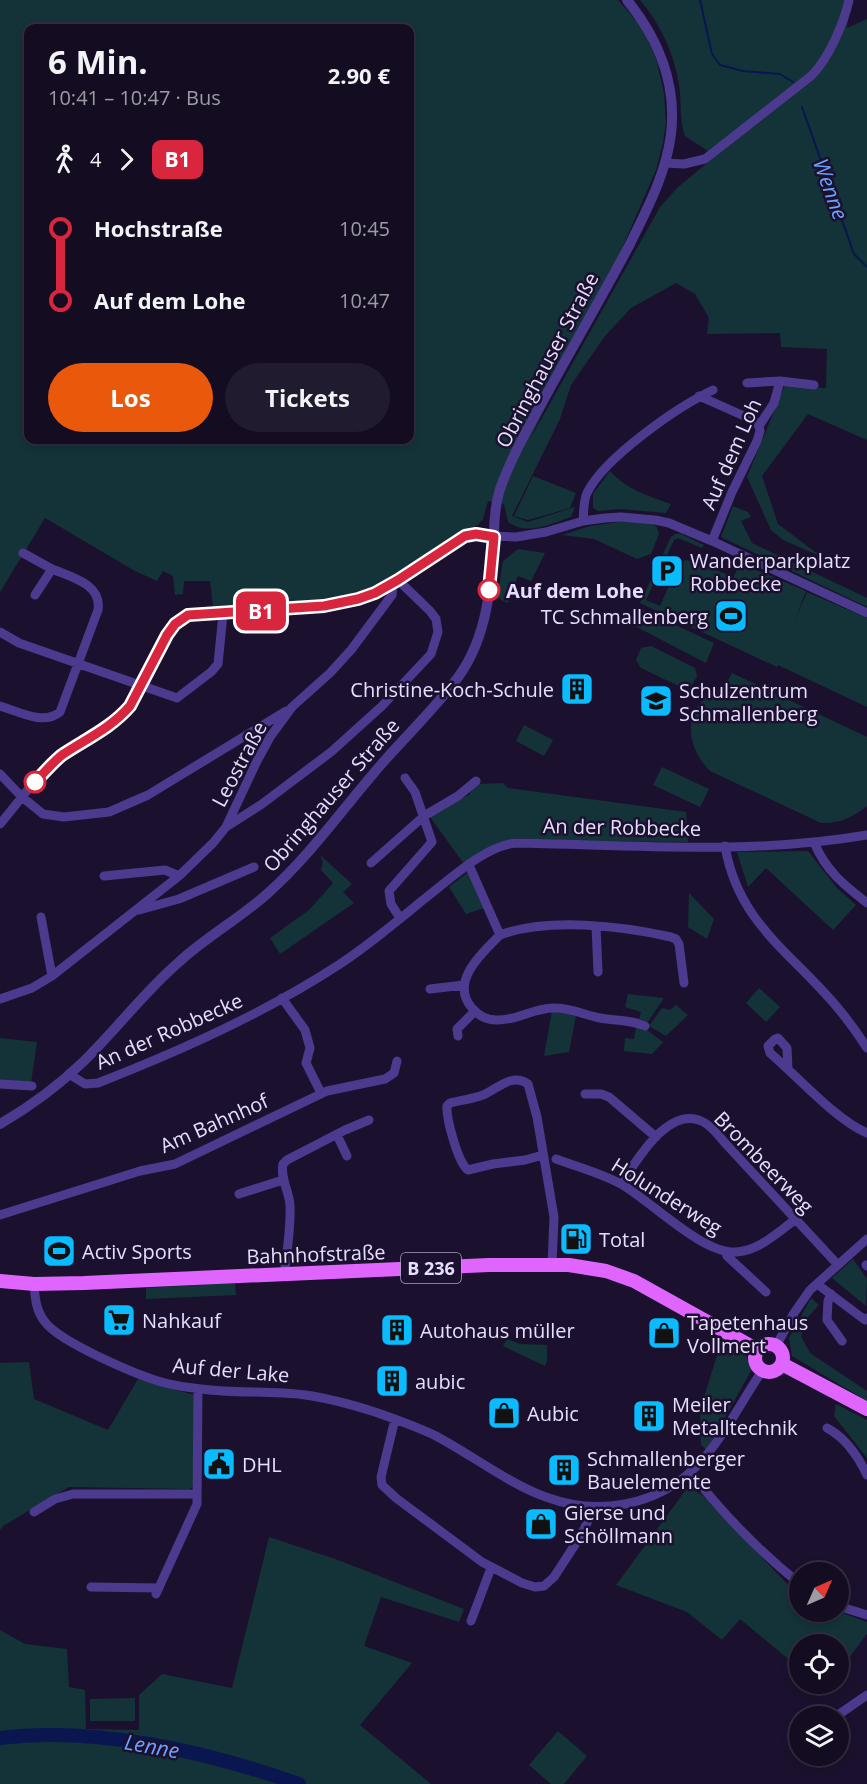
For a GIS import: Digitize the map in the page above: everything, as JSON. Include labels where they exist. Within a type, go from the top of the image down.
[{"type":"main road","name":"Bahnhofstraße","points":[[0,1281],[34,1284],[552,1264],[594,1269],[634,1281],[758,1350]]},
{"type":"main road","points":[[764,1345],[776,1346],[783,1356],[782,1364],[776,1371],[762,1371],[755,1359],[758,1350],[764,1345]]},
{"type":"main road","points":[[782,1364],[867,1409]]},
{"type":"street","name":"Obringhauser Straße","points":[[0,1124],[32,1105],[69,1074],[178,962],[252,907],[285,878],[454,682],[472,652],[483,626],[487,608],[496,501],[506,474],[536,414],[617,268],[648,207],[665,164],[672,118],[667,75],[657,46],[627,0]]},
{"type":"street","points":[[665,164],[684,164],[705,159],[812,76],[821,65],[846,14],[849,0]]},
{"type":"street","name":"Auf dem Loh","points":[[747,383],[780,381],[814,384]]},
{"type":"street","name":"Auf dem Loh","points":[[712,541],[732,492],[758,441],[759,426],[774,403],[780,381]]},
{"type":"street","points":[[583,521],[585,497],[604,470],[656,425],[699,396],[712,390]]},
{"type":"street","points":[[699,396],[753,420],[759,426]]},
{"type":"street","name":"Auf dem Loh","points":[[141,686],[167,635],[181,618],[197,614],[223,614],[339,604],[367,596],[395,582],[465,536],[476,534],[494,537],[532,534],[583,521],[621,517],[669,523],[867,613]]},
{"type":"street","points":[[0,706],[39,718],[55,716],[62,707],[98,610],[98,599],[90,586],[22,553]]},
{"type":"street","points":[[35,595],[52,569]]},
{"type":"street","points":[[226,826],[272,797],[331,752],[382,706],[430,654],[438,632],[436,619],[395,582]]},
{"type":"street","name":"Leostraße","points":[[0,999],[32,988],[52,976],[196,861],[226,826],[270,737],[292,707],[330,673],[351,650],[392,595],[395,582]]},
{"type":"street","points":[[0,633],[19,643],[177,698],[218,664],[223,614]]},
{"type":"street","points":[[0,824],[22,797],[62,756],[116,721],[130,706],[141,686]]},
{"type":"street","points":[[0,774],[38,812],[49,816],[64,817],[109,812],[148,795],[292,707]]},
{"type":"street","points":[[400,918],[388,894],[432,842],[415,792],[405,778]]},
{"type":"street","points":[[371,863],[424,816],[462,793],[476,780]]},
{"type":"street","name":"An der Robbecke","points":[[69,1074],[85,1084],[98,1083],[243,1020],[340,964],[469,865],[504,845],[516,843],[725,846],[814,842],[867,835]]},
{"type":"street","points":[[814,842],[822,861],[832,875],[867,903]]},
{"type":"street","points":[[725,846],[733,878],[746,907],[778,945],[837,1006],[867,1048]]},
{"type":"street","points":[[469,865],[500,935]]},
{"type":"street","points":[[137,910],[179,899],[254,867]]},
{"type":"street","points":[[104,876],[165,870],[179,876]]},
{"type":"street","points":[[41,917],[52,976]]},
{"type":"street","points":[[596,926],[598,972]]},
{"type":"street","points":[[645,1026],[629,1020],[601,1018],[557,1008],[547,1008],[500,1020],[487,1018],[475,1011],[467,1000],[464,986],[466,975],[500,935],[544,927],[596,926],[619,927],[676,939],[684,983]]},
{"type":"street","points":[[430,989],[464,986]]},
{"type":"street","points":[[282,998],[305,1030],[310,1048],[306,1063],[321,1093]]},
{"type":"street","points":[[458,1036],[457,1029],[475,1011]]},
{"type":"street","name":"Am Bahnhof","points":[[0,1215],[131,1174],[175,1164],[321,1093],[385,1079],[394,1074],[397,1061]]},
{"type":"street","points":[[788,1068],[850,1124],[867,1132]]},
{"type":"street","points":[[543,1155],[468,1170],[461,1163],[447,1106],[450,1103],[487,1094],[500,1085],[524,1082],[528,1084],[532,1096],[543,1155],[554,1216],[552,1264]]},
{"type":"street","points":[[0,1084],[32,1086]]},
{"type":"street","points":[[585,1094],[601,1094],[609,1097],[656,1137]]},
{"type":"street","name":"Brombeerweg","points":[[621,1184],[656,1137],[669,1124],[683,1118],[706,1123],[838,1265]]},
{"type":"street","points":[[284,1275],[289,1237],[290,1202],[282,1168],[287,1160],[369,1120]]},
{"type":"street","points":[[337,1135],[347,1156]]},
{"type":"street","name":"Holunderweg","points":[[556,1159],[621,1184],[702,1242],[726,1251],[742,1251],[755,1247],[795,1219]]},
{"type":"street","points":[[239,1194],[283,1180]]},
{"type":"street","points":[[776,1346],[810,1290],[867,1239]]},
{"type":"street","name":"Holunderweg","points":[[726,1251],[728,1256],[766,1292]]},
{"type":"street","name":"Auf der Lake","points":[[34,1284],[40,1314],[47,1324],[63,1338],[150,1378],[198,1389],[307,1395],[365,1409],[434,1435],[528,1490],[556,1501],[591,1507],[639,1501],[671,1486],[691,1473],[713,1448],[762,1371]]},
{"type":"street","points":[[817,1284],[865,1320],[867,1318]]},
{"type":"street","points":[[831,1294],[826,1320],[842,1341]]},
{"type":"street","points":[[91,1587],[157,1591],[197,1504],[198,1389]]},
{"type":"street","points":[[395,1419],[381,1477],[382,1485],[396,1498],[491,1568],[522,1583],[535,1587],[544,1586],[554,1577],[580,1537],[590,1517],[591,1507]]},
{"type":"street","points":[[826,1428],[847,1443],[867,1475]]},
{"type":"street","points":[[691,1473],[749,1539],[789,1574]]},
{"type":"street","points":[[34,1512],[55,1499],[73,1494],[196,1494]]},
{"type":"street","points":[[471,1621],[491,1568]]},
{"type":"street","points":[[849,1609],[867,1615]]},
{"type":"street","points":[[849,1707],[867,1695]]},
{"type":"green space","points":[[0,0],[618,0],[640,25],[656,58],[664,93],[666,122],[663,143],[656,170],[620,253],[529,441],[660,207],[678,187],[806,82],[708,151],[685,136],[674,62],[660,29],[640,0],[849,0],[847,28],[867,19],[867,440],[808,414],[762,476],[778,524],[822,557],[783,540],[771,530],[747,477],[785,385],[826,388],[827,349],[781,347],[780,333],[707,334],[709,318],[695,294],[676,283],[631,308],[605,336],[571,385],[560,419],[512,516],[528,522],[575,507],[571,517],[539,527],[523,528],[508,522],[504,504],[488,501],[483,519],[478,525],[452,536],[398,574],[353,598],[213,607],[210,581],[184,581],[183,594],[175,595],[173,576],[163,571],[157,581],[135,571],[45,518],[0,592]]},
{"type":"green space","points":[[610,471],[630,487],[671,504],[666,513],[621,509],[598,511],[593,508],[593,494]]},
{"type":"green space","points":[[533,476],[576,493],[570,508],[528,520],[514,516]]},
{"type":"green space","points":[[733,506],[748,512],[751,517],[741,521],[752,543],[867,598],[867,607],[721,537]]},
{"type":"green space","points":[[619,522],[649,522],[657,527],[659,534],[651,554],[637,559],[594,539],[562,535],[590,526]]},
{"type":"green space","points":[[681,534],[704,545],[702,548],[678,538],[674,540],[646,600],[660,606],[677,567],[685,560],[694,561],[731,576],[726,589],[728,590],[740,563],[806,591],[795,620],[807,592],[867,618],[867,707],[640,603],[671,537]]},
{"type":"green space","points":[[518,549],[545,553],[531,581],[518,576],[508,603],[497,598],[503,561]]},
{"type":"green space","points":[[637,607],[714,643],[706,663],[629,623]]},
{"type":"green space","points":[[651,646],[695,668],[697,676],[689,691],[641,668],[636,660],[641,648]]},
{"type":"green space","points":[[732,673],[867,737],[867,806],[846,819],[821,823],[710,771],[695,748],[691,736],[691,724],[694,712],[701,702],[711,693],[725,687]]},
{"type":"green space","points":[[524,725],[553,740],[544,756],[516,741]]},
{"type":"green space","points":[[662,767],[709,789],[700,807],[653,785]]},
{"type":"green space","points":[[503,783],[508,788],[686,812],[688,842],[515,838],[486,849],[464,864],[430,817],[470,794],[478,784]]},
{"type":"green space","points":[[808,851],[837,888],[856,905],[833,930],[766,868],[748,887],[737,852]]},
{"type":"green space","points":[[320,855],[352,884],[343,892],[354,903],[280,954],[270,938],[309,910],[333,883],[321,870],[323,862]]},
{"type":"green space","points":[[468,872],[484,908],[466,914],[449,887]]},
{"type":"green space","points":[[689,893],[714,919],[707,939],[688,927]]},
{"type":"green space","points":[[759,988],[780,1007],[766,1022],[746,1003]]},
{"type":"green space","points":[[628,994],[664,998],[648,1022],[639,1019],[641,1012],[625,1007]]},
{"type":"green space","points":[[676,1005],[688,1015],[666,1036],[649,1026],[662,1008],[670,1010]]},
{"type":"green space","points":[[552,1011],[576,1016],[569,1052],[544,1056]]},
{"type":"green space","points":[[636,1027],[647,1030],[663,1042],[652,1054],[624,1051],[625,1038],[634,1039]]},
{"type":"green space","points":[[0,1038],[37,1042],[31,1083],[0,1081]]},
{"type":"green space","points":[[853,1259],[867,1279],[866,1306],[832,1278]]},
{"type":"green space","points":[[235,1283],[236,1295],[146,1299],[146,1288]]},
{"type":"green space","points":[[811,1298],[819,1305],[808,1317],[801,1336],[810,1353],[867,1391],[867,1401],[792,1356],[789,1338]]},
{"type":"green space","points":[[723,1336],[742,1347],[752,1369],[707,1450],[701,1445],[700,1410]]},
{"type":"green space","points":[[507,1339],[520,1344],[547,1345],[545,1366],[503,1346]]},
{"type":"green space","points":[[29,1362],[34,1399],[108,1430],[138,1379],[194,1395],[194,1485],[190,1489],[69,1487],[3,1526],[0,1530],[0,1363]]},
{"type":"green space","points":[[836,1404],[867,1420],[867,1458],[834,1416]]},
{"type":"green space","points":[[688,1487],[702,1495],[789,1586],[789,1622],[849,1622],[849,1615],[867,1622],[867,1634],[849,1658],[849,1634],[789,1634],[789,1660],[740,1619],[722,1640],[687,1612],[616,1585]]},
{"type":"green space","points":[[269,1537],[338,1560],[464,1609],[459,1622],[381,1597],[364,1646],[412,1663],[360,1725],[431,1784],[0,1784],[0,1630],[25,1644],[67,1649],[69,1687],[85,1690],[86,1729],[139,1730],[139,1695],[162,1674],[232,1688]]},
{"type":"green space","points":[[135,1698],[135,1721],[90,1721],[90,1699]]},
{"type":"green space","points":[[558,1731],[587,1756],[564,1784],[551,1784],[529,1765]]},
{"type":"waterway","name":"Wenne","points":[[700,0],[712,54],[720,65],[743,71],[780,74],[793,82]]},
{"type":"waterway","name":"Wenne","points":[[802,107],[854,254],[867,267]]},
{"type":"waterway","name":"Lenne","points":[[0,1738],[37,1735],[75,1736],[152,1744],[228,1762],[299,1784]]},
{"type":"bus line","name":"B1","points":[[35,782],[62,756],[107,728],[123,714],[130,706],[167,635],[181,618],[188,615],[324,606],[358,599],[375,593],[398,580],[465,536],[476,534],[494,537],[489,590]]},
{"type":"place","name":"Wanderparkplatz Robbecke","points":[[667,571]]},
{"type":"place","name":"Auf dem Lohe","points":[[489,590]]},
{"type":"place","name":"TC Schmallenberg","points":[[731,616]]},
{"type":"place","name":"Christine-Koch-Schule","points":[[577,689]]},
{"type":"place","name":"Schulzentrum Schmallenberg","points":[[656,701]]},
{"type":"place","name":"Total","points":[[576,1239]]},
{"type":"place","name":"Activ Sports","points":[[59,1251]]},
{"type":"place","name":"Nahkauf","points":[[119,1320]]},
{"type":"place","name":"Autohaus müller","points":[[397,1330]]},
{"type":"place","name":"Tapetenhaus Vollmert","points":[[664,1333]]},
{"type":"place","name":"aubic","points":[[392,1381]]},
{"type":"place","name":"Aubic","points":[[504,1413]]},
{"type":"place","name":"Meiler Metalltechnik","points":[[649,1416]]},
{"type":"place","name":"DHL","points":[[219,1464]]},
{"type":"place","name":"Schmallenberger Bauelemente","points":[[564,1470]]},
{"type":"place","name":"Gierse und Schöllmann","points":[[541,1524]]}]
